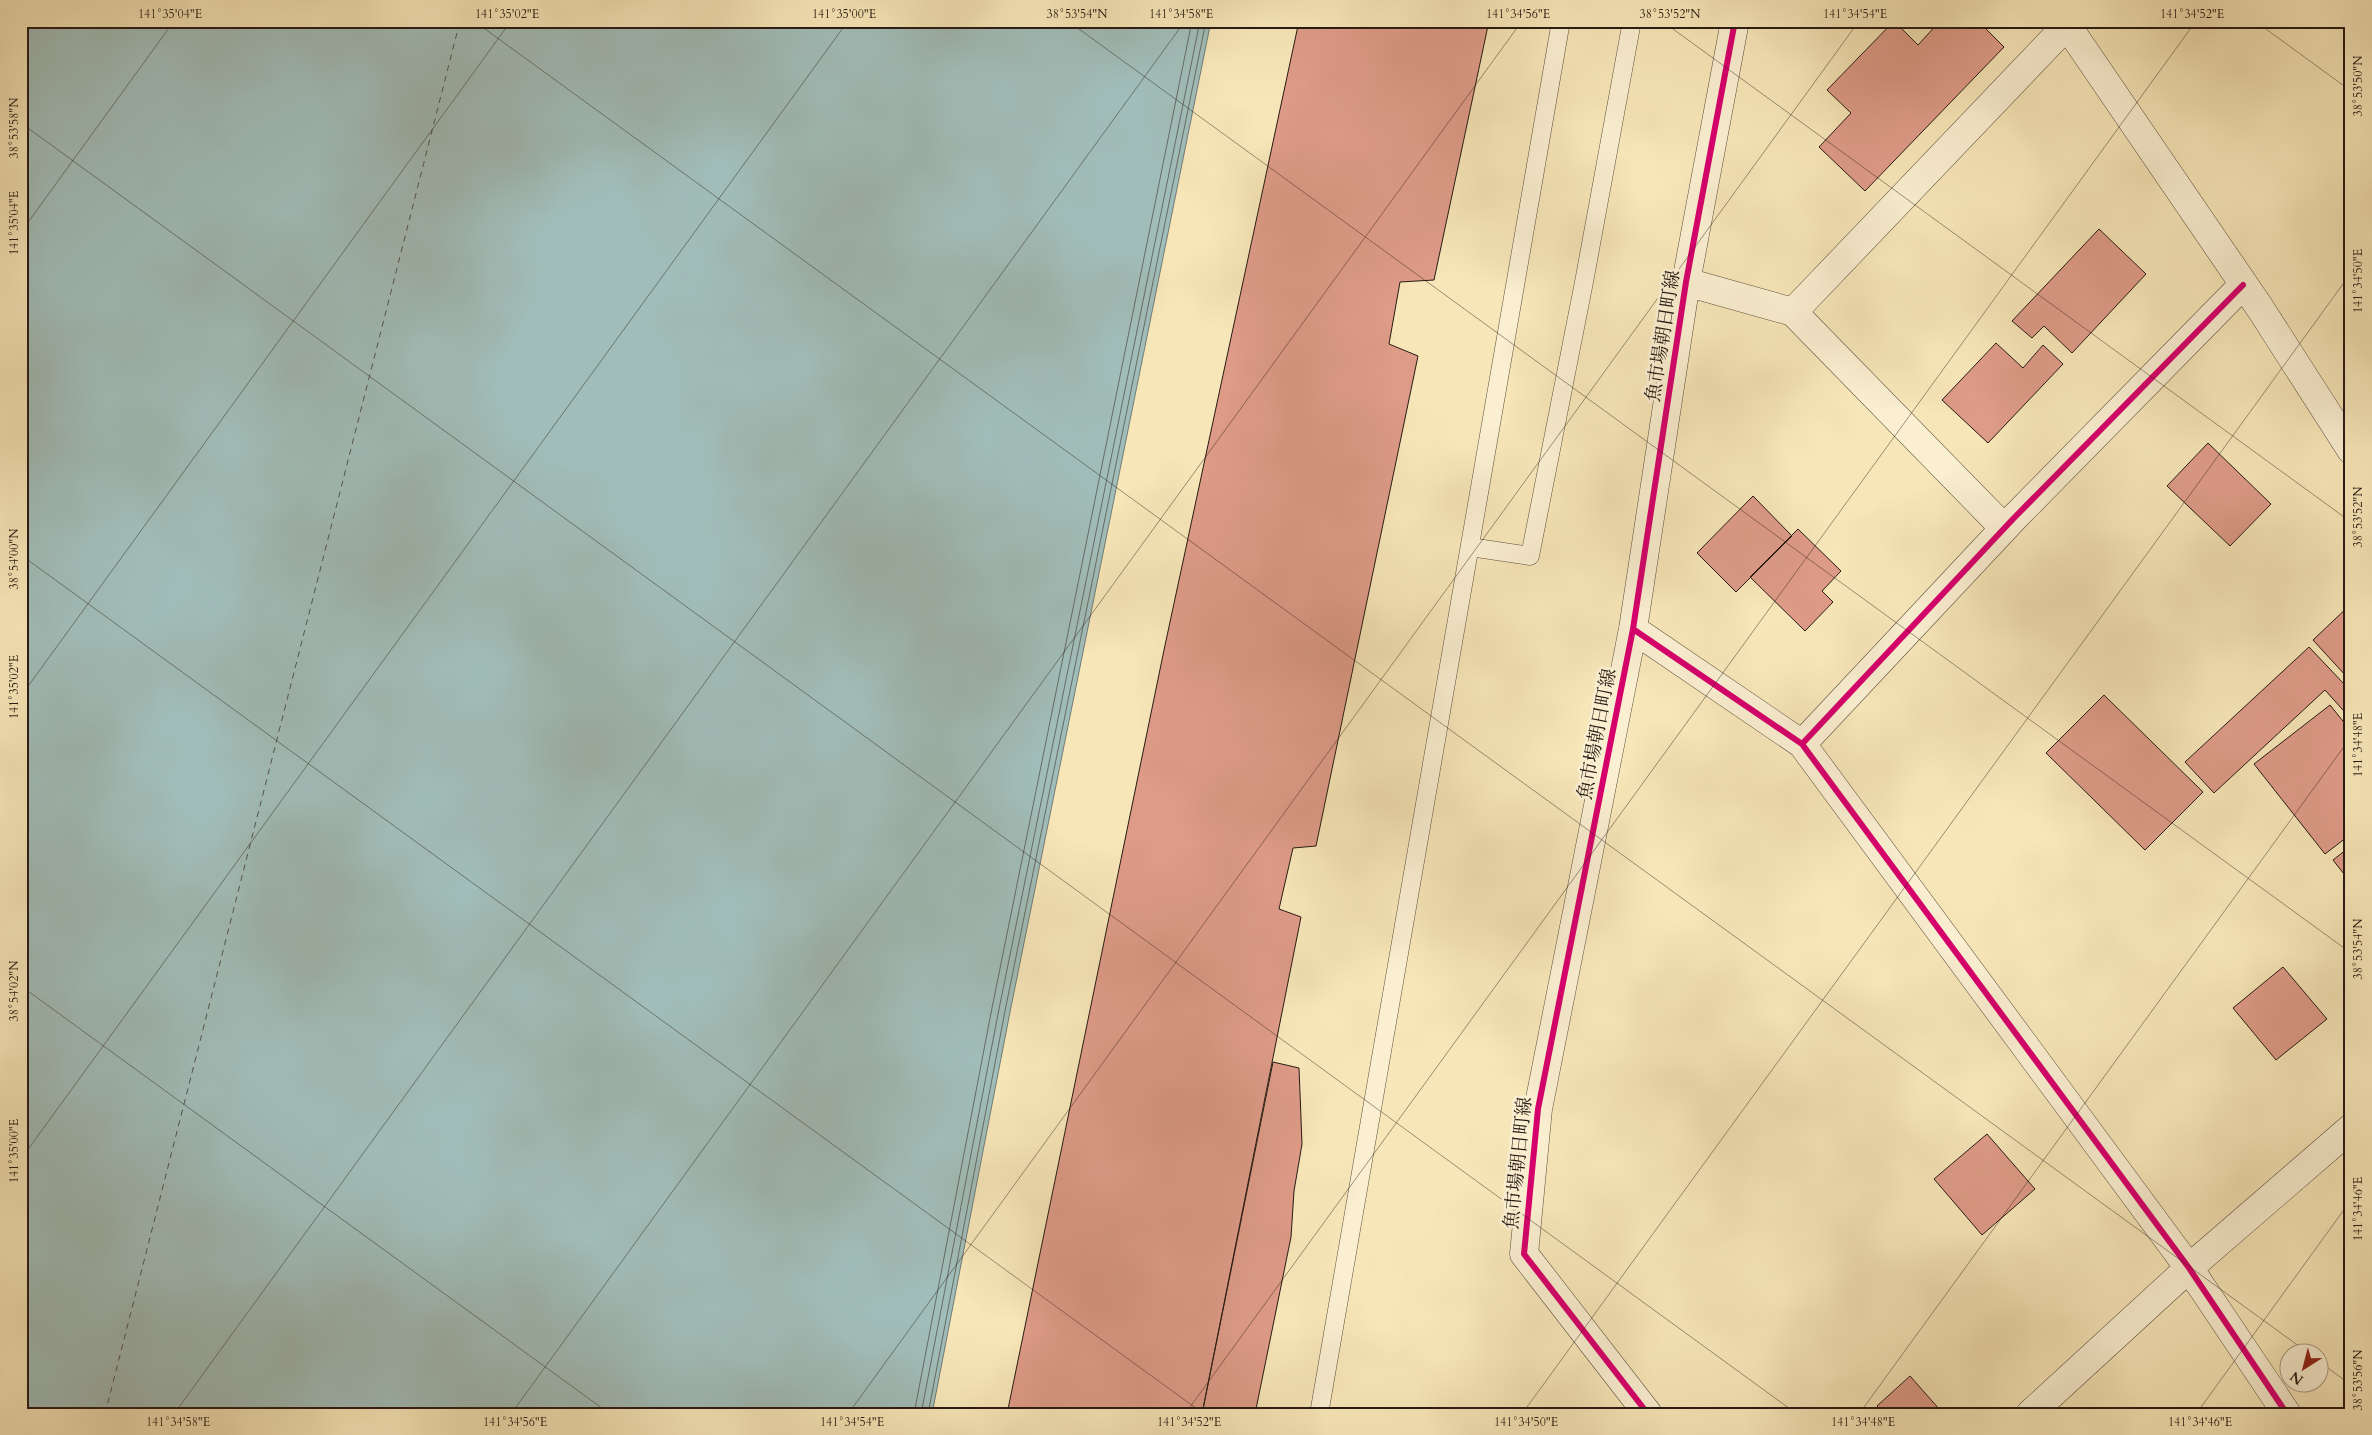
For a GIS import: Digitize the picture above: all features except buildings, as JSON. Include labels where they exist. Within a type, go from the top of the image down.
[{"type":"street","name":"魚市場朝日町線","points":[[1648,1414],[1524,1254],[1538,1109],[1633,629],[1686,282],[1735,21]]},
{"type":"street","points":[[1793,312],[2067,23],[2348,439]]},
{"type":"street","points":[[1686,282],[1793,312],[2004,528]]},
{"type":"street","points":[[1802,744],[2004,528],[2243,285]]},
{"type":"street","points":[[1633,629],[1802,744],[2189,1268],[2287,1414]]},
{"type":"street","points":[[2030,1414],[2189,1268],[2351,1128]]},
{"type":"lane","points":[[1319,1414],[1561,21]]},
{"type":"lane","points":[[1470,547],[1530,556],[1584,282],[1632,21]]},
{"type":"water","points":[[21,21],[1211,21],[1010,1012],[932,1414],[21,1414]]},
{"type":"ferry route","points":[[105,1414],[460,21]]},
{"type":"cycle path","points":[[1648,1414],[1524,1254],[1538,1109],[1633,629],[1686,282],[1735,21]]},
{"type":"cycle path","points":[[1802,744],[2013,519],[2243,285]]},
{"type":"cycle path","points":[[1633,629],[1802,744],[2189,1268],[2287,1414]]}]
